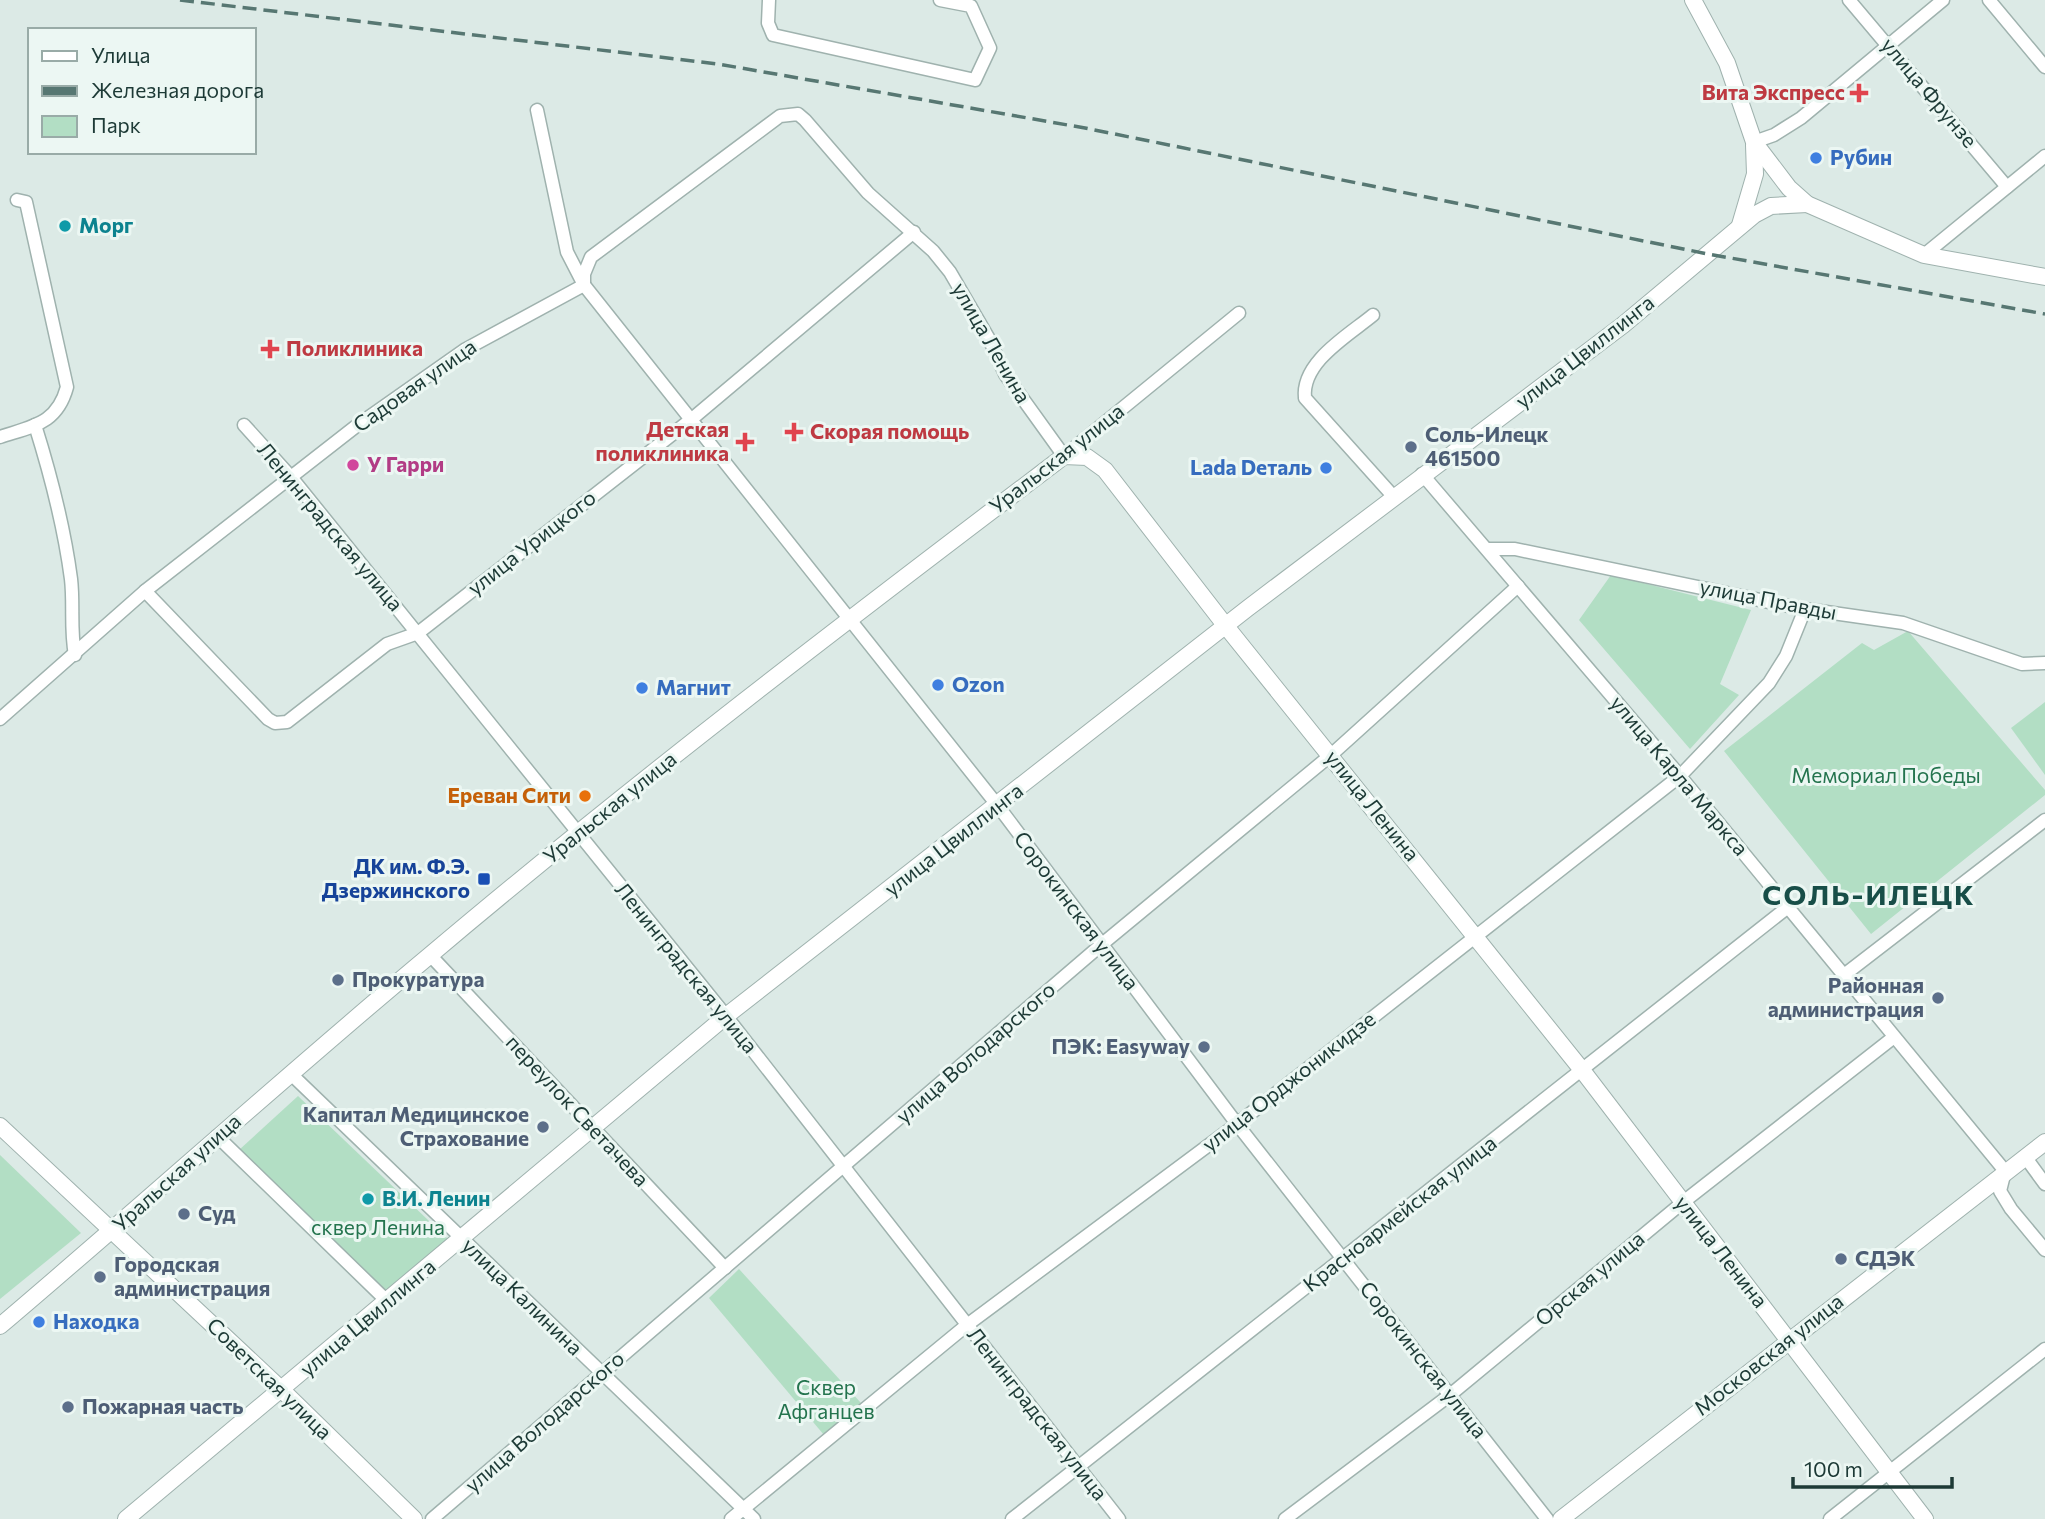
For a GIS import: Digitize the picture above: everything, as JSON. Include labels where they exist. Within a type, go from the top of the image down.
[{"type":"street","points":[[769,0],[768,23],[773,35],[975,80],[990,48],[971,6],[940,0]]},
{"type":"street","points":[[1693,0],[1727,63],[1754,142],[1755,174],[1739,227]]},
{"type":"street","name":"улица Фрунзе","points":[[1849,0],[1889,44],[2007,187]]},
{"type":"street","points":[[1754,142],[1774,135],[1801,118],[1943,0]]},
{"type":"street","points":[[1989,0],[2045,67]]},
{"type":"street","name":"Сорокинская улица","points":[[537,110],[567,252],[584,285],[998,806],[1237,1124],[1547,1519]]},
{"type":"street","name":"улица Ленина","points":[[584,285],[584,274],[591,257],[691,182],[780,116],[798,114],[805,120],[868,193],[914,232],[950,272],[983,328],[1005,374],[1064,456],[1087,457],[1105,470],[1225,625],[1582,1070],[1925,1519]]},
{"type":"street","points":[[1754,142],[1789,188],[1807,204],[1924,255],[2045,277]]},
{"type":"street","points":[[1924,255],[2045,156]]},
{"type":"street","points":[[0,437],[35,425],[62,406],[67,387],[26,202],[17,200]]},
{"type":"street","name":"улица Цвиллинга","points":[[126,1519],[595,1130],[726,1016],[998,806],[1225,625],[1623,325],[1739,227],[1771,206],[1807,204]]},
{"type":"street","name":"улица Урицкого","points":[[145,591],[268,719],[275,723],[287,722],[387,644],[418,633],[692,418],[914,232]]},
{"type":"street","name":"Садовая улица","points":[[0,719],[145,591],[355,426],[466,349],[584,285]]},
{"type":"street","name":"Уральская улица","points":[[0,1326],[113,1230],[217,1136],[578,833],[849,619],[1064,456],[1239,313]]},
{"type":"street","points":[[1373,316],[1313,369],[1304,387],[1305,398],[1393,496]]},
{"type":"street","points":[[35,425],[62,517],[72,583],[71,631],[75,655]]},
{"type":"street","name":"Ленинградская улица","points":[[244,425],[291,477],[726,1016],[1119,1519]]},
{"type":"street","name":"улица Карла Маркса","points":[[1422,474],[1680,776],[2005,1171]]},
{"type":"street","name":"улица Правды","points":[[1487,549],[1515,549],[1805,609],[1903,623],[2022,664],[2045,663]]},
{"type":"street","name":"улица Володарского","points":[[432,1519],[1101,945],[1331,755],[1518,586]]},
{"type":"street","name":"улица Орджоникидзе","points":[[731,1519],[967,1325],[1237,1124],[1680,776],[1769,683],[1786,656],[1805,609]]},
{"type":"street","points":[[1843,975],[2045,820]]},
{"type":"street","name":"Красноармейская улица","points":[[1012,1519],[1077,1465],[1788,907]]},
{"type":"street","name":"переулок Светачева","points":[[430,955],[725,1268]]},
{"type":"street","name":"Орская улица","points":[[1285,1519],[1450,1395],[1682,1203],[1894,1037]]},
{"type":"street","name":"улица Калинина","points":[[290,1074],[754,1519]]},
{"type":"street","name":"Советская улица","points":[[0,1126],[282,1390],[414,1519]]},
{"type":"street","points":[[217,1136],[388,1302]]},
{"type":"street","name":"Московская улица","points":[[1561,1519],[2045,1142]]},
{"type":"street","points":[[2026,1157],[2045,1184]]},
{"type":"street","points":[[2005,1171],[2000,1191],[2011,1209],[2045,1250]]},
{"type":"street","points":[[1830,1519],[2045,1349]]},
{"type":"green space","points":[[1611,575],[1751,610],[1720,684],[1739,695],[1690,749],[1579,620]]},
{"type":"green space","name":"Мемориал Победы","points":[[1908,631],[2045,790],[2045,795],[1871,934],[1724,751],[1862,643],[1874,650]]},
{"type":"green space","points":[[2045,702],[2045,775],[2011,728]]},
{"type":"green space","name":"сквер Ленина","points":[[298,1096],[449,1240],[387,1292],[239,1150]]},
{"type":"green space","points":[[0,1155],[81,1233],[0,1299]]},
{"type":"green space","name":"Сквер Афганцев","points":[[739,1269],[861,1403],[824,1435],[709,1298]]},
{"type":"railway","points":[[180,0],[718,64],[1085,128],[1708,254],[2045,314]]},
{"type":"place","name":"Вита Экспресс","points":[[1859,93]]},
{"type":"place","name":"Рубин","points":[[1816,158]]},
{"type":"place","name":"Морг","points":[[65,226]]},
{"type":"place","name":"Поликлиника","points":[[270,349]]},
{"type":"place","name":"Скорая помощь","points":[[794,432]]},
{"type":"place","name":"Детская поликлиника","points":[[745,442]]},
{"type":"place","name":"Соль-Илецк 461500","points":[[1411,447]]},
{"type":"place","name":"У Гарри","points":[[353,465]]},
{"type":"place","name":"Lada Dеталь","points":[[1326,468]]},
{"type":"place","name":"Ozon","points":[[938,685]]},
{"type":"place","name":"Магнит","points":[[642,688]]},
{"type":"place","name":"Ереван Сити","points":[[585,796]]},
{"type":"place","name":"ДК им. Ф.Э. Дзержинского","points":[[484,879]]},
{"type":"place","name":"Прокуратура","points":[[338,980]]},
{"type":"place","name":"Районная администрация","points":[[1938,998]]},
{"type":"place","name":"ПЭК: Easyway","points":[[1204,1047]]},
{"type":"place","name":"Капитал Медицинское Страхование","points":[[543,1127]]},
{"type":"place","name":"В.И. Ленин","points":[[368,1199]]},
{"type":"place","name":"Суд","points":[[184,1214]]},
{"type":"place","name":"СДЭК","points":[[1841,1259]]},
{"type":"place","name":"Городская администрация","points":[[100,1277]]},
{"type":"place","name":"Находка","points":[[39,1322]]},
{"type":"place","name":"Пожарная часть","points":[[68,1407]]},
{"type":"district","name":"СОЛЬ-ИЛЕЦК","points":[[1869,895]]}]
